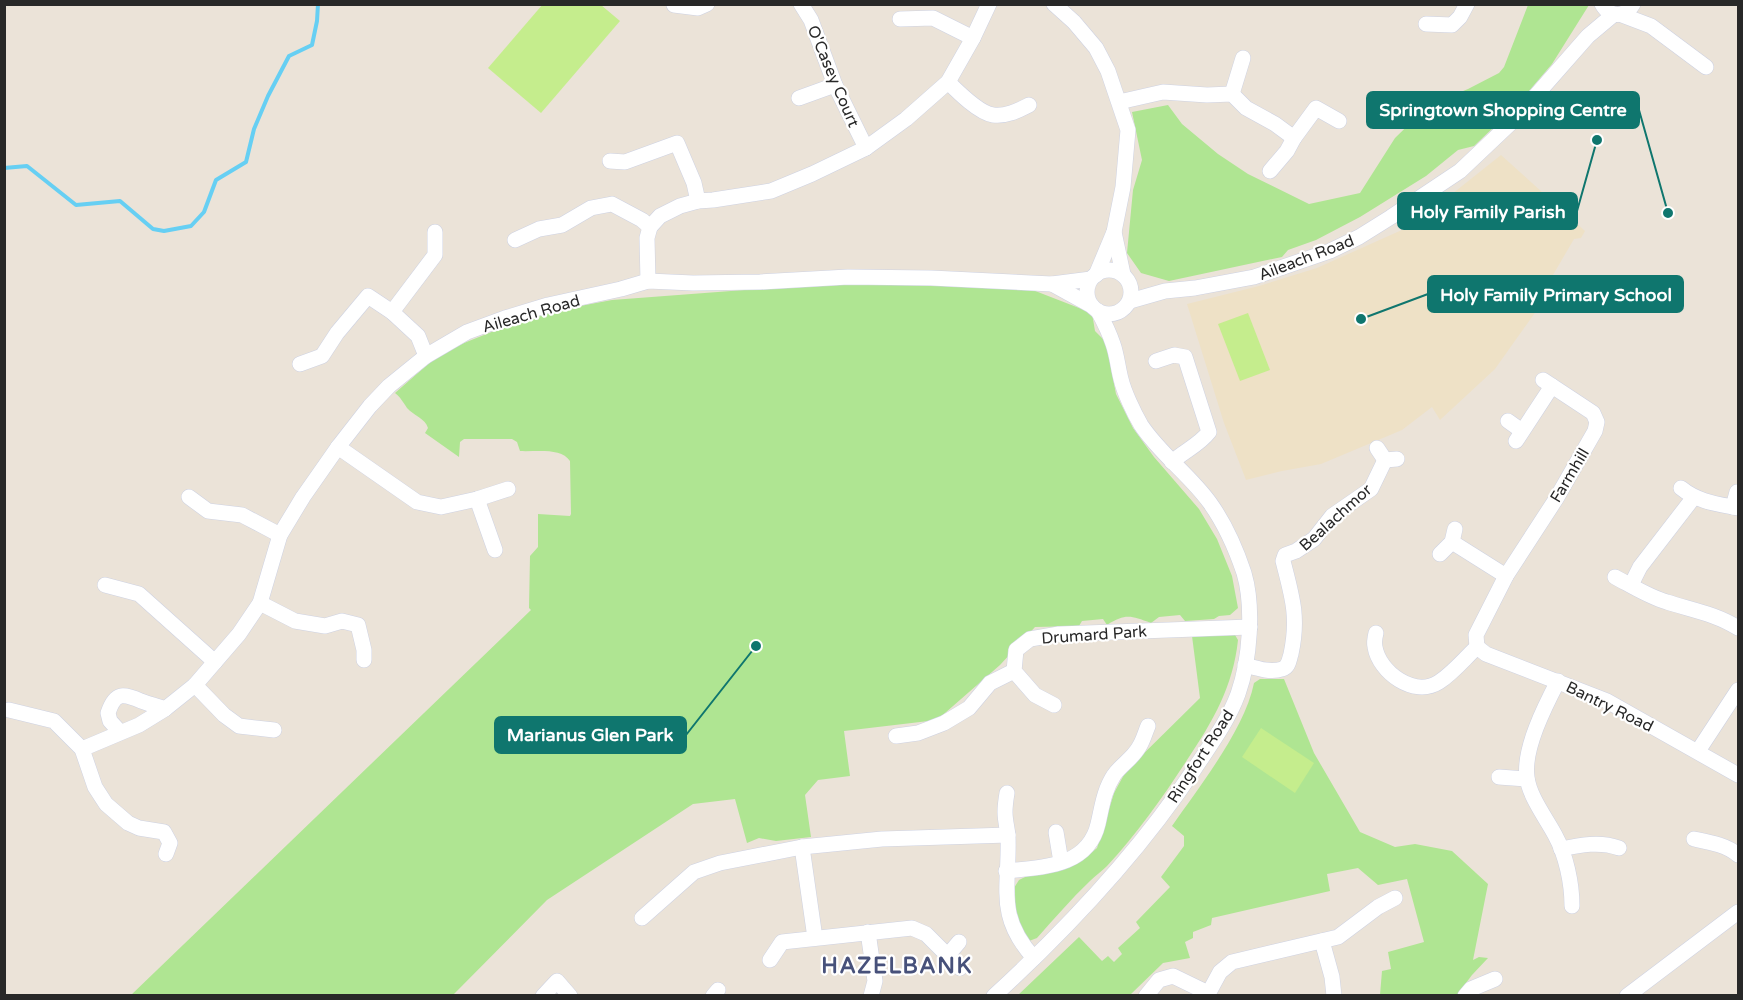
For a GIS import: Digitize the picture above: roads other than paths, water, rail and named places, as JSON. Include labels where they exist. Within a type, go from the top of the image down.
[{"type":"street","points":[[674,6],[698,8],[706,4]]},
{"type":"street","name":"O'Casey Court","points":[[801,4],[811,20],[835,86],[866,148]]},
{"type":"street","points":[[648,281],[647,238],[650,227],[660,216],[698,201],[771,190],[812,174],[866,148],[906,119],[948,82],[989,4]]},
{"type":"street","points":[[1426,24],[1452,25],[1460,17],[1467,4]]},
{"type":"street","points":[[1062,7],[1095,48],[1108,71],[1128,130],[1123,187],[1114,232],[1087,292],[1095,308],[1111,314],[1127,305],[1131,287],[1125,277],[1114,232]]},
{"type":"street","points":[[1618,8],[1650,26],[1706,67]]},
{"type":"street","name":"Aileach Road","points":[[1127,305],[1165,291],[1254,277],[1330,251],[1359,237],[1460,171],[1515,119],[1588,36],[1618,8]]},
{"type":"street","points":[[900,19],[933,18],[973,38]]},
{"type":"street","points":[[1232,94],[1243,58]]},
{"type":"street","points":[[948,82],[969,102],[993,115],[1014,112],[1029,105]]},
{"type":"street","points":[[799,98],[835,86]]},
{"type":"street","points":[[1119,102],[1163,92],[1232,94],[1246,108],[1275,124],[1294,138]]},
{"type":"street","points":[[1270,171],[1287,151],[1316,108],[1339,121]]},
{"type":"street","points":[[610,161],[625,162],[677,143],[694,183],[698,201]]},
{"type":"street","points":[[515,240],[539,229],[562,225],[591,208],[612,204],[642,220],[650,227]]},
{"type":"street","points":[[392,312],[435,255],[435,232]]},
{"type":"street","points":[[1094,277],[1108,270],[1125,277]]},
{"type":"street","name":"Aileach Road","points":[[82,749],[139,724],[165,709],[195,685],[239,634],[260,603],[280,534],[338,447],[389,386],[426,356],[467,332],[505,318],[648,281],[760,282],[848,277],[931,278],[1052,284],[1094,277]]},
{"type":"street","name":"Aileach Road","points":[[1125,277],[1165,291]]},
{"type":"street","name":"Aileach Road","points":[[1052,284],[1095,308]]},
{"type":"street","points":[[300,364],[322,356],[337,333],[368,296],[392,312],[418,336],[426,356]]},
{"type":"street","name":"Ringfort Road","points":[[1114,346],[1127,305]]},
{"type":"street","name":"Ringfort Road","points":[[994,996],[1107,884],[1181,790],[1229,715],[1239,692],[1248,647],[1250,627],[1248,594],[1244,574],[1229,535],[1211,504],[1141,424],[1122,383],[1114,346],[1107,328],[1095,308]]},
{"type":"street","points":[[1156,361],[1174,355],[1185,357],[1209,432],[1202,441],[1172,462]]},
{"type":"street","name":"Farmhill","points":[[1477,647],[1476,635],[1506,576],[1556,499],[1595,431],[1597,422],[1593,413],[1547,383],[1519,436],[1508,421]]},
{"type":"street","points":[[338,447],[417,502],[441,507],[508,489]]},
{"type":"street","name":"Bealachmor","points":[[1245,665],[1265,670],[1282,669],[1288,664],[1296,633],[1294,601],[1283,561],[1285,555],[1296,551],[1314,539],[1332,516],[1371,489],[1386,456]]},
{"type":"street","points":[[1681,488],[1704,501],[1736,508],[1737,492]]},
{"type":"street","points":[[1631,585],[1640,567],[1694,497]]},
{"type":"street","points":[[189,498],[208,511],[242,515],[280,534]]},
{"type":"street","points":[[477,499],[495,550]]},
{"type":"street","points":[[1440,554],[1453,536],[1506,576]]},
{"type":"street","points":[[1615,577],[1665,602],[1706,612],[1738,628]]},
{"type":"street","points":[[105,585],[139,594],[214,662]]},
{"type":"street","points":[[260,603],[295,621],[325,626],[342,621],[358,625],[364,660]]},
{"type":"street","name":"Drumard Park","points":[[1014,671],[1016,650],[1030,639],[1059,634],[1250,627]]},
{"type":"street","points":[[1370,641],[1382,664],[1395,678],[1419,688],[1438,684],[1477,647]]},
{"type":"street","name":"Bantry Road","points":[[1477,647],[1486,654],[1607,701],[1738,775]]},
{"type":"street","points":[[896,736],[918,733],[944,723],[969,708],[990,683],[1014,671],[1035,695],[1054,705]]},
{"type":"street","points":[[1558,681],[1536,728],[1526,764],[1531,792],[1561,849],[1572,894],[1572,906]]},
{"type":"street","points":[[195,685],[224,715],[239,726],[274,730]]},
{"type":"street","points":[[1698,751],[1738,690]]},
{"type":"street","points":[[120,732],[110,721],[108,713],[114,699],[119,696],[129,695],[165,709]]},
{"type":"street","points":[[9,710],[54,721],[82,749],[95,787],[106,804],[128,823],[139,828],[164,832],[170,843],[166,854]]},
{"type":"street","points":[[1006,871],[1042,867],[1061,862],[1083,852],[1095,836],[1103,798],[1114,775],[1139,748],[1148,726]]},
{"type":"street","points":[[1499,777],[1527,779]]},
{"type":"street","points":[[1007,793],[1005,812],[1008,835],[1006,900],[1011,924],[1026,950],[1034,958]]},
{"type":"street","points":[[1056,832],[1061,862]]},
{"type":"street","points":[[642,918],[694,872],[720,863],[802,847],[882,839],[1008,835]]},
{"type":"street","points":[[1694,840],[1713,842],[1738,855]]},
{"type":"street","points":[[1561,849],[1594,844],[1608,844],[1619,848]]},
{"type":"street","points":[[802,847],[815,938]]},
{"type":"street","points":[[1146,996],[1159,980],[1173,976],[1208,994],[1220,972],[1232,962],[1338,937],[1378,907],[1395,898]]},
{"type":"street","points":[[1627,996],[1738,912]]},
{"type":"street","points":[[770,960],[782,942],[912,928],[926,934],[960,968]]},
{"type":"street","points":[[868,932],[875,981],[872,996]]},
{"type":"street","points":[[1323,940],[1334,996]]},
{"type":"street","points":[[948,955],[959,942]]},
{"type":"street","points":[[1465,996],[1471,989],[1495,980]]},
{"type":"street","points":[[543,996],[557,981],[570,996]]},
{"type":"waterway","points":[[4,168],[27,166],[76,205],[120,201],[153,229],[164,231],[191,226],[204,212],[216,180],[246,162],[254,129],[289,56],[312,45],[318,4]]},
{"type":"place","name":"Holy Family Parish","points":[[1597,140]]},
{"type":"place","name":"Springtown Shopping Centre","points":[[1668,213]]},
{"type":"place","name":"Holy Family Primary School","points":[[1361,319]]},
{"type":"place","name":"Marianus Glen Park","points":[[756,646]]},
{"type":"district","name":"HAZELBANK","points":[[897,965]]}]
